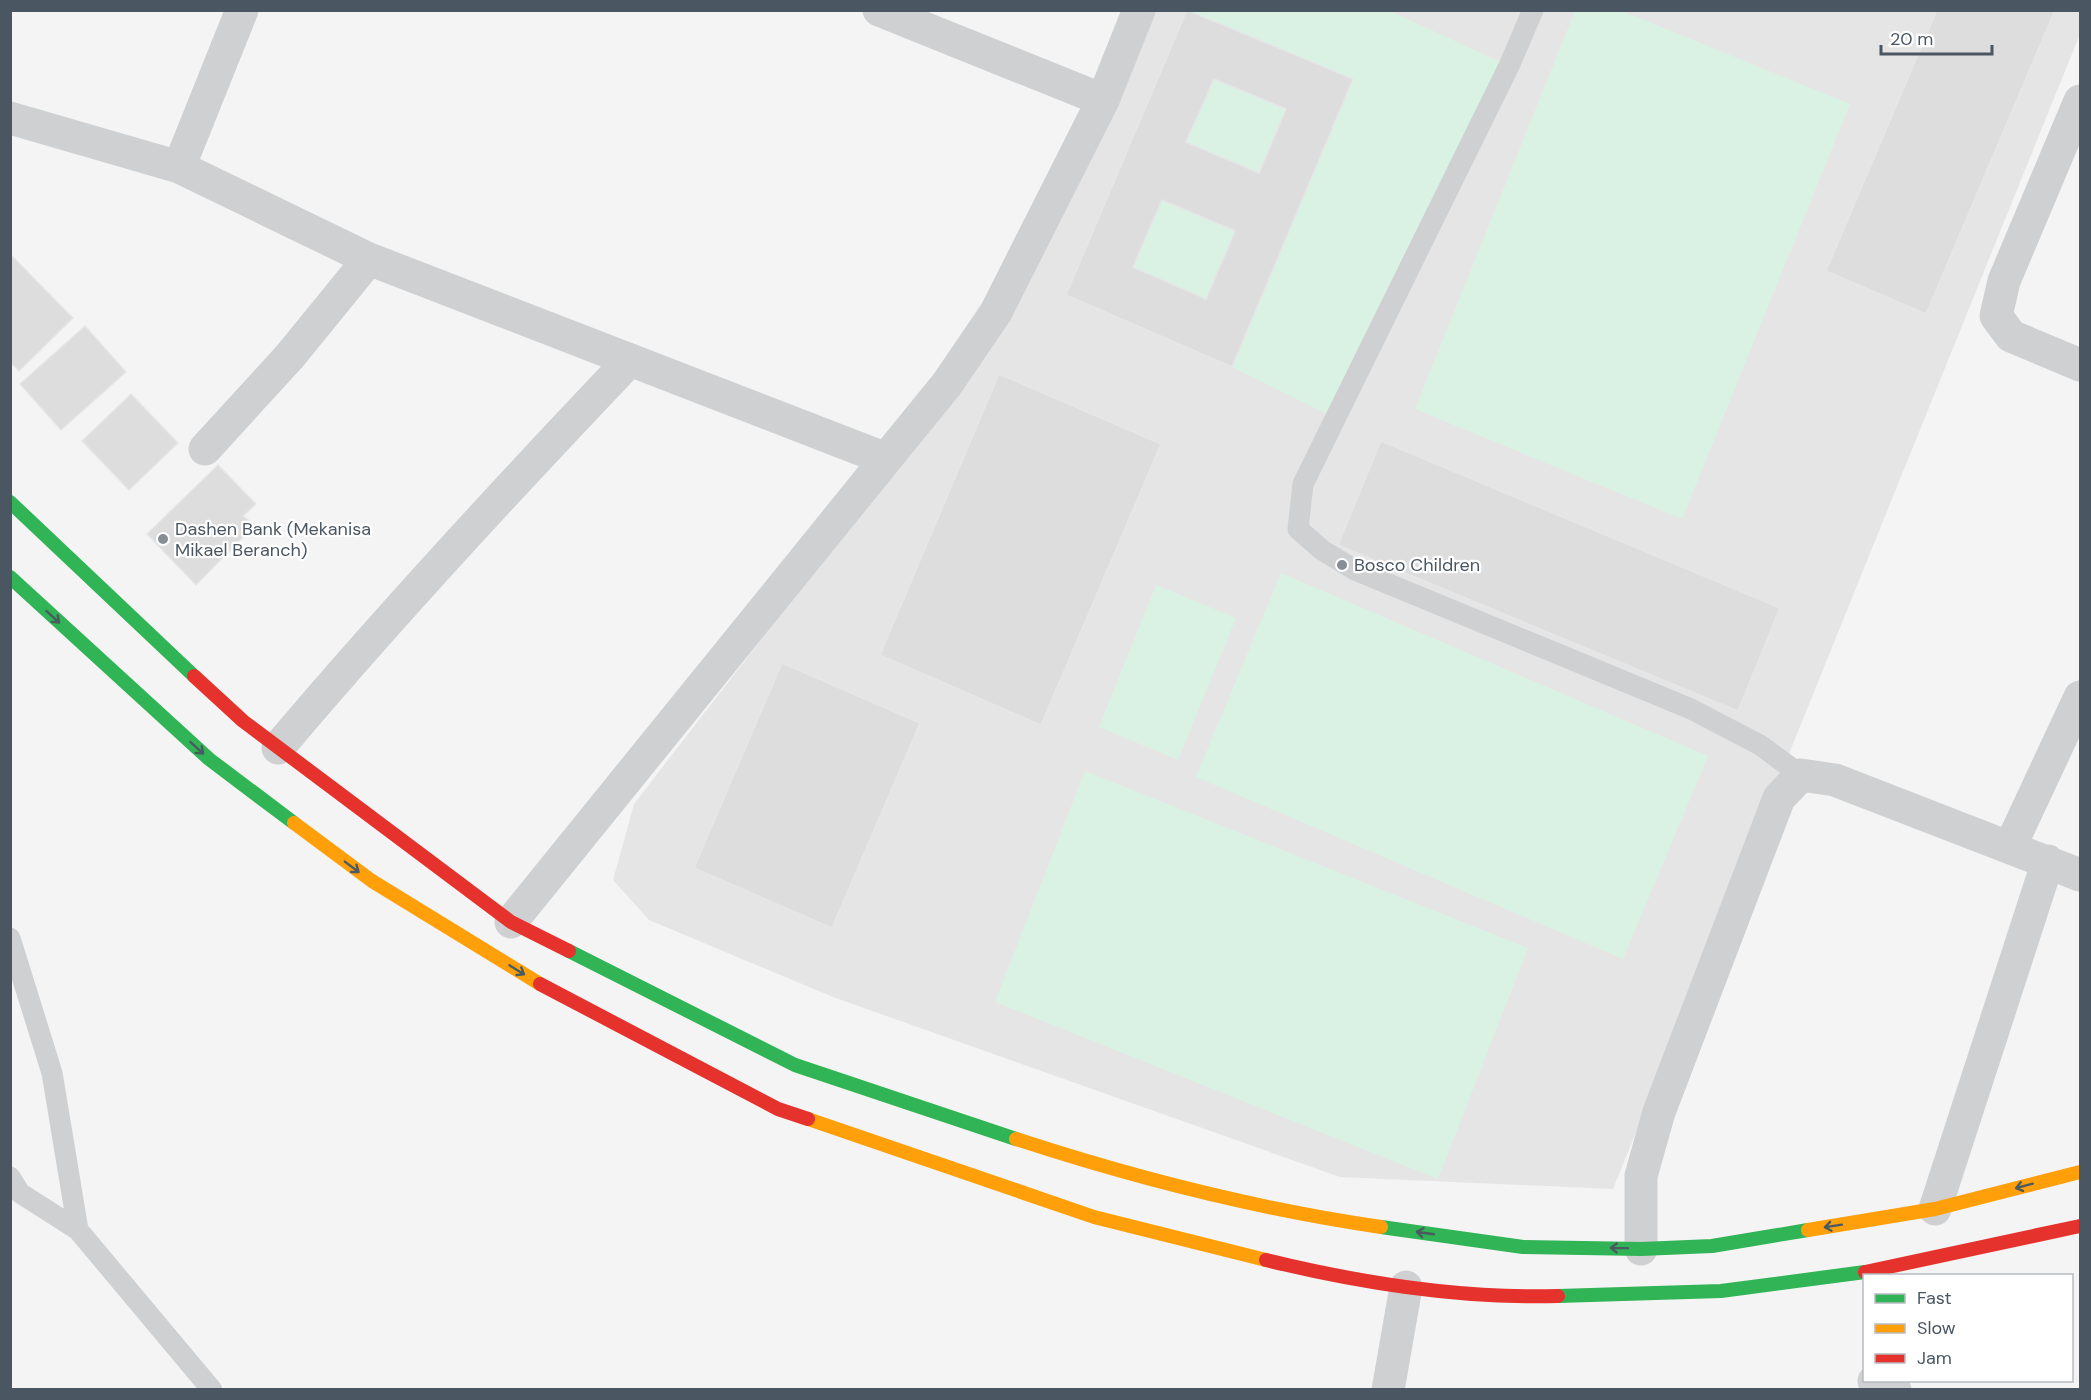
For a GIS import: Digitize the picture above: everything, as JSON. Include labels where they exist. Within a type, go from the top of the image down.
[{"type":"main road","points":[[10,502],[55,547],[234,713],[396,842],[511,922],[795,1065],[1107,1169],[1325,1219],[1523,1247],[1641,1248],[1713,1246],[1935,1209],[2080,1172]]},
{"type":"main road","points":[[10,577],[209,759],[374,877],[558,995],[778,1109],[1094,1217],[1306,1270],[1406,1287],[1522,1297],[1709,1291],[1863,1274]]},
{"type":"main road","points":[[1866,1274],[1884,1272],[2080,1226]]},
{"type":"street","points":[[179,167],[242,10]]},
{"type":"street","points":[[879,10],[1103,100]]},
{"type":"street","points":[[511,922],[947,384],[996,312],[1103,100],[1139,10]]},
{"type":"street","points":[[2080,101],[2004,281],[1996,316],[2011,336],[2080,365]]},
{"type":"street","points":[[10,118],[179,167],[369,259],[886,459]]},
{"type":"street","points":[[205,449],[290,356],[369,259]]},
{"type":"street","points":[[278,748],[360,650],[501,495],[630,360]]},
{"type":"street","points":[[2010,847],[2080,697]]},
{"type":"street","points":[[1641,1248],[1641,1176],[1659,1112],[1779,798],[1801,775],[1835,780],[2080,875]]},
{"type":"street","points":[[1935,1209],[2048,861]]},
{"type":"street","points":[[1388,1389],[1406,1287]]},
{"type":"street","points":[[1877,1382],[1895,1389]]},
{"type":"lane","points":[[1533,10],[1504,77],[1303,484],[1298,530],[1322,550],[1355,570],[1691,709],[1760,745],[1801,775]]},
{"type":"lane","points":[[10,938],[52,1072],[78,1230]]},
{"type":"lane","points":[[10,1177],[20,1193],[78,1230],[212,1389]]},
{"type":"shaded area","name":"Bosco Children","points":[[1148,11],[2080,11],[2080,34],[1613,1189],[1340,1177],[833,997],[649,920],[613,880],[634,804],[1004,325]]},
{"type":"green space","points":[[1189,11],[1390,11],[1509,66],[1337,419],[1232,367],[1352,79]]},
{"type":"green space","points":[[1575,11],[1622,11],[1850,104],[1682,519],[1415,409]]},
{"type":"green space","points":[[1214,79],[1286,109],[1259,173],[1186,142]]},
{"type":"green space","points":[[1162,200],[1235,231],[1206,299],[1133,267]]},
{"type":"green space","points":[[1281,573],[1708,756],[1623,959],[1196,777]]},
{"type":"green space","points":[[1156,585],[1236,618],[1178,760],[1099,727]]},
{"type":"green space","points":[[1085,771],[1528,948],[1438,1179],[995,1002]]},
{"type":"building","points":[[1187,10],[1353,79],[1232,367],[1066,295]],"holes":[[[1214,79],[1286,109],[1259,173],[1186,142]],[[1162,200],[1235,231],[1206,299],[1133,267]]]},
{"type":"building","points":[[1937,10],[2055,10],[1926,314],[1826,271]]},
{"type":"building","points":[[10,254],[73,318],[19,371],[10,362]]},
{"type":"building","points":[[85,326],[126,372],[61,430],[20,384]]},
{"type":"building","points":[[999,374],[1161,444],[1041,725],[880,655]]},
{"type":"building","points":[[131,394],[178,443],[129,490],[82,441]]},
{"type":"building","points":[[1381,441],[1780,608],[1738,711],[1338,545]]},
{"type":"building","points":[[218,465],[256,504],[243,516],[255,525],[196,585],[147,534]]},
{"type":"building","points":[[782,663],[920,723],[832,928],[694,868]]},
{"type":"traffic: fast","points":[[10,502],[194,676]]},
{"type":"traffic: fast","points":[[10,577],[209,759],[294,823]]},
{"type":"traffic: fast","points":[[569,951],[795,1065],[1016,1139]]},
{"type":"traffic: fast","points":[[1381,1227],[1523,1247],[1641,1249],[1712,1246],[1808,1230]]},
{"type":"traffic: fast","points":[[1558,1296],[1721,1291],[1865,1272]]},
{"type":"traffic: slow","points":[[294,823],[372,881],[540,984]]},
{"type":"traffic: slow","points":[[808,1119],[1094,1217],[1266,1260]]},
{"type":"traffic: slow","points":[[1016,1139],[1106,1167],[1242,1202],[1381,1227]]},
{"type":"traffic: slow","points":[[1808,1230],[1935,1209],[2080,1172]]},
{"type":"traffic: jam","points":[[194,676],[243,721],[511,922],[569,951]]},
{"type":"traffic: jam","points":[[540,984],[778,1109],[808,1119]]},
{"type":"traffic: jam","points":[[1865,1272],[2080,1226]]},
{"type":"traffic: jam","points":[[1266,1260],[1338,1276],[1410,1288],[1484,1295],[1558,1296]]},
{"type":"place","name":"Dashen Bank (Mekanisa Mikael Beranch)","points":[[163,539]]},
{"type":"place","name":"Bosco Children","points":[[1342,565]]}]
